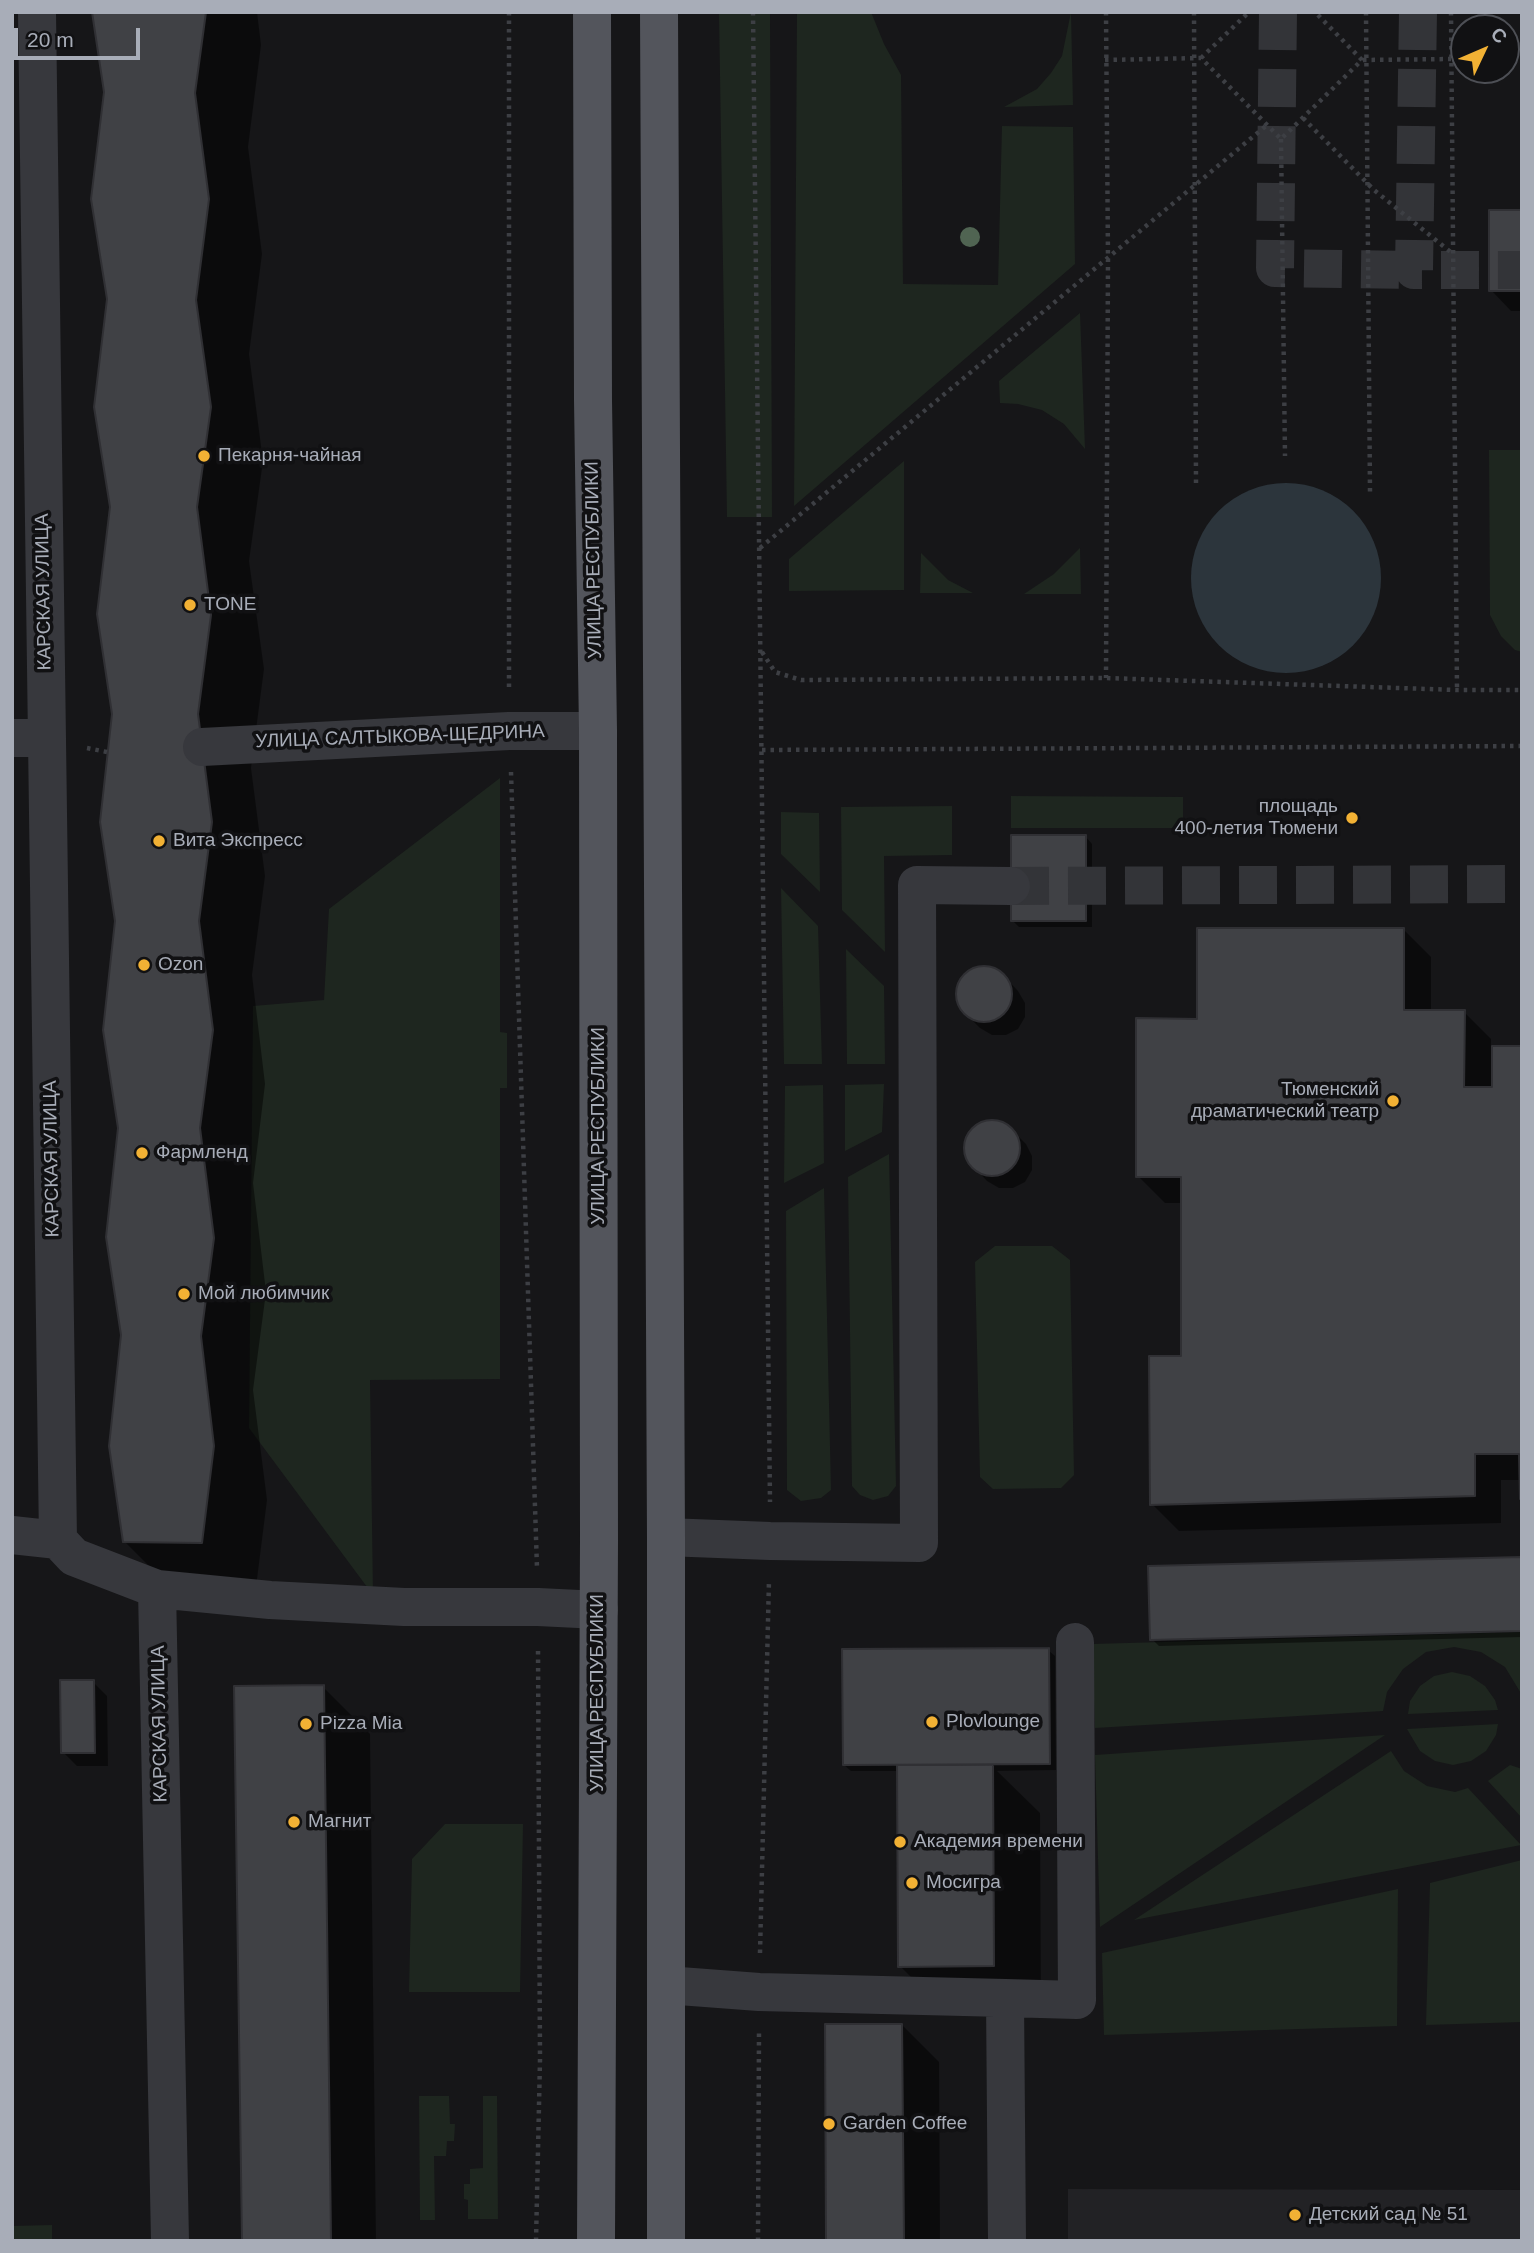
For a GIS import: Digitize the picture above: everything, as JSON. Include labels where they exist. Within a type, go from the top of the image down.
[{"type":"main road","name":"УЛИЦА РЕСПУБЛИКИ","points":[[592,12],[593,400],[598,731],[596,2241]]},
{"type":"main road","points":[[659,12],[666,1537],[666,2241]]},
{"type":"street","name":"КАРСКАЯ УЛИЦА","points":[[37,12],[29,738],[58,1540]]},
{"type":"street","name":"УЛИЦА САЛТЫКОВА-ЩЕДРИНА","points":[[202,747],[509,730],[598,731]]},
{"type":"street","points":[[666,1537],[919,1543],[917,885],[1011,886]]},
{"type":"street","points":[[12,1535],[58,1540],[74,1557],[157,1589],[284,1601],[598,1610]]},
{"type":"street","name":"КАРСКАЯ УЛИЦА","points":[[157,1589],[170,2241]]},
{"type":"street","points":[[666,1985],[759,1992],[1077,2000],[1075,1642]]},
{"type":"street","points":[[1005,1998],[1007,2241]]},
{"type":"path","points":[[509,12],[509,730],[538,1607],[540,2060],[536,2241]]},
{"type":"path","points":[[753,12],[770,1541],[759,1992],[758,2241]]},
{"type":"path","points":[[1106,12],[1106,678]]},
{"type":"path","points":[[1194,12],[1196,483]]},
{"type":"path","points":[[1105,60],[1201,58],[1249,12]]},
{"type":"path","points":[[1315,12],[1364,60]]},
{"type":"path","points":[[1366,12],[1364,60],[1370,492]]},
{"type":"path","points":[[1201,58],[1280,139],[1285,456]]},
{"type":"path","points":[[1280,139],[1364,60],[1450,59]]},
{"type":"path","points":[[1451,84],[1457,690]]},
{"type":"path","points":[[1303,118],[1374,190],[1453,254]]},
{"type":"path","points":[[759,548],[1267,125]]},
{"type":"path","points":[[761,650],[775,672],[801,680],[1106,678],[1522,690]]},
{"type":"path","points":[[762,750],[1522,746]]},
{"type":"shaded area","points":[[719,12],[770,12],[772,517],[727,517]]},
{"type":"shaded area","points":[[797,12],[871,12],[901,75],[903,284],[998,285],[1002,126],[1073,127],[1075,264],[794,506]]},
{"type":"shaded area","points":[[1071,12],[1073,105],[1004,107],[1037,89],[1051,73],[1062,56]]},
{"type":"shaded area","points":[[1080,313],[1085,449],[1064,424],[1042,410],[1000,403],[999,381]]},
{"type":"shaded area","points":[[1489,450],[1522,450],[1522,652],[1515,650],[1501,636],[1490,615]]},
{"type":"shaded area","points":[[904,461],[904,590],[789,591],[789,559]]},
{"type":"shaded area","points":[[1286,483],[1322,490],[1353,511],[1374,542],[1381,578],[1374,614],[1353,645],[1322,666],[1286,673],[1250,666],[1219,645],[1198,614],[1191,578],[1198,542],[1219,511],[1250,490]]},
{"type":"shaded area","points":[[1080,548],[1081,594],[1024,594],[1054,574]]},
{"type":"shaded area","points":[[921,553],[948,580],[973,593],[920,593]]},
{"type":"shaded area","points":[[500,778],[500,1032],[507,1033],[507,1088],[500,1088],[500,1379],[370,1380],[373,1595],[249,1428],[253,1006],[324,1000],[329,909]]},
{"type":"shaded area","points":[[1011,796],[1183,797],[1183,828],[1011,828]]},
{"type":"shaded area","points":[[952,806],[952,855],[884,856],[885,952],[842,910],[841,807]]},
{"type":"shaded area","points":[[781,812],[819,813],[820,892],[781,854]]},
{"type":"shaded area","points":[[781,888],[818,926],[822,1064],[784,1064]]},
{"type":"shaded area","points":[[846,949],[884,986],[885,1064],[847,1064]]},
{"type":"shaded area","points":[[884,1084],[882,1132],[845,1151],[845,1085]]},
{"type":"shaded area","points":[[823,1085],[824,1163],[784,1183],[785,1086]]},
{"type":"shaded area","points":[[889,1154],[896,1486],[888,1496],[873,1500],[860,1495],[852,1486],[848,1177]]},
{"type":"shaded area","points":[[824,1188],[831,1490],[821,1498],[801,1501],[787,1490],[786,1211]]},
{"type":"shaded area","points":[[995,1246],[1052,1246],[1070,1260],[1074,1475],[1061,1488],[993,1489],[980,1477],[975,1262]]},
{"type":"shaded area","points":[[1522,1632],[1522,1695],[1505,1667],[1481,1652],[1454,1647],[1426,1652],[1403,1669],[1387,1692],[1383,1711],[1095,1728],[1092,1644]]},
{"type":"shaded area","points":[[1452,1672],[1470,1676],[1485,1686],[1495,1700],[1498,1710],[1408,1714],[1410,1701],[1420,1686],[1434,1676]]},
{"type":"shaded area","points":[[1498,1724],[1496,1735],[1486,1751],[1471,1761],[1453,1765],[1435,1761],[1420,1751],[1407,1729]]},
{"type":"shaded area","points":[[1385,1735],[1100,1927],[1095,1755]]},
{"type":"shaded area","points":[[1391,1751],[1404,1771],[1427,1786],[1455,1792],[1468,1788],[1521,1845],[1134,1920]]},
{"type":"shaded area","points":[[1510,1765],[1522,1769],[1522,1818],[1488,1781]]},
{"type":"shaded area","points":[[445,1824],[523,1824],[520,1992],[409,1992],[412,1859]]},
{"type":"shaded area","points":[[1522,1860],[1522,2022],[1426,2025],[1430,1883]]},
{"type":"shaded area","points":[[1398,1889],[1397,2026],[1104,2035],[1102,1953]]},
{"type":"shaded area","points":[[419,2096],[449,2096],[450,2124],[455,2124],[454,2141],[447,2141],[446,2156],[434,2156],[435,2220],[420,2220]]},
{"type":"shaded area","points":[[483,2096],[497,2096],[498,2219],[468,2219],[468,2200],[464,2199],[464,2184],[470,2184],[470,2169],[483,2168]]},
{"type":"shaded area","name":"Детский сад № 51","points":[[1068,2189],[1522,2190],[1522,2241],[1068,2241]]},
{"type":"shaded area","points":[[52,2225],[52,2241],[12,2241],[12,2226]]},
{"type":"building","points":[[92,12],[206,12],[195,93],[209,199],[196,300],[211,407],[197,507],[211,615],[198,714],[212,822],[199,921],[213,1030],[200,1128],[214,1238],[201,1336],[214,1446],[202,1543],[123,1542],[109,1446],[121,1335],[106,1237],[118,1128],[103,1030],[115,921],[100,822],[112,714],[97,614],[110,507],[94,407],[107,299],[91,199],[104,92]]},
{"type":"building","points":[[1489,210],[1522,210],[1522,291],[1489,291]]},
{"type":"building","points":[[1011,835],[1086,835],[1086,921],[1011,921]]},
{"type":"building","points":[[1197,928],[1404,928],[1404,1010],[1465,1010],[1464,1087],[1492,1087],[1492,1046],[1522,1046],[1522,1499],[1519,1454],[1475,1454],[1475,1496],[1150,1505],[1149,1356],[1181,1356],[1181,1177],[1136,1177],[1136,1018],[1197,1019]]},
{"type":"building","points":[[984,966],[995,968],[1004,974],[1010,983],[1010,1005],[1004,1014],[995,1020],[984,1022],[973,1020],[964,1014],[958,1005],[956,994],[958,983],[964,974],[973,968]]},
{"type":"building","points":[[992,1120],[1003,1122],[1012,1128],[1018,1137],[1018,1159],[1012,1168],[1003,1174],[992,1176],[981,1174],[972,1168],[966,1159],[964,1148],[966,1137],[972,1128],[981,1122]]},
{"type":"building","points":[[1522,1557],[1522,1631],[1150,1640],[1148,1566]]},
{"type":"building","points":[[1049,1648],[1050,1764],[843,1765],[842,1649]]},
{"type":"building","points":[[60,1680],[94,1680],[95,1753],[61,1753]]},
{"type":"building","points":[[324,1685],[331,2241],[242,2241],[234,1686]]},
{"type":"building","points":[[897,1765],[993,1765],[994,1966],[898,1967]]},
{"type":"building","points":[[825,2024],[902,2024],[904,2241],[826,2241]]},
{"type":"tunnel","points":[[1278,12],[1275,268],[1414,270]]},
{"type":"tunnel","points":[[1418,12],[1414,270],[1522,270]]},
{"type":"tunnel","points":[[1011,886],[1522,884]]},
{"type":"place","name":"Пекарня-чайная","points":[[204,456]]},
{"type":"place","name":"TONE","points":[[190,605]]},
{"type":"place","name":"площадь 400-летия Тюмени","points":[[1352,818]]},
{"type":"place","name":"Вита Экспресс","points":[[159,841]]},
{"type":"place","name":"Ozon","points":[[144,965]]},
{"type":"place","name":"Тюменский драматический театр","points":[[1393,1101]]},
{"type":"place","name":"Фармленд","points":[[142,1153]]},
{"type":"place","name":"Мой любимчик","points":[[184,1294]]},
{"type":"place","name":"Plovlounge","points":[[932,1722]]},
{"type":"place","name":"Pizza Mia","points":[[306,1724]]},
{"type":"place","name":"Магнит","points":[[294,1822]]},
{"type":"place","name":"Академия времени","points":[[900,1842]]},
{"type":"place","name":"Мосигра","points":[[912,1883]]},
{"type":"place","name":"Garden Coffee","points":[[829,2124]]},
{"type":"place","name":"Детский сад № 51","points":[[1295,2215]]}]
